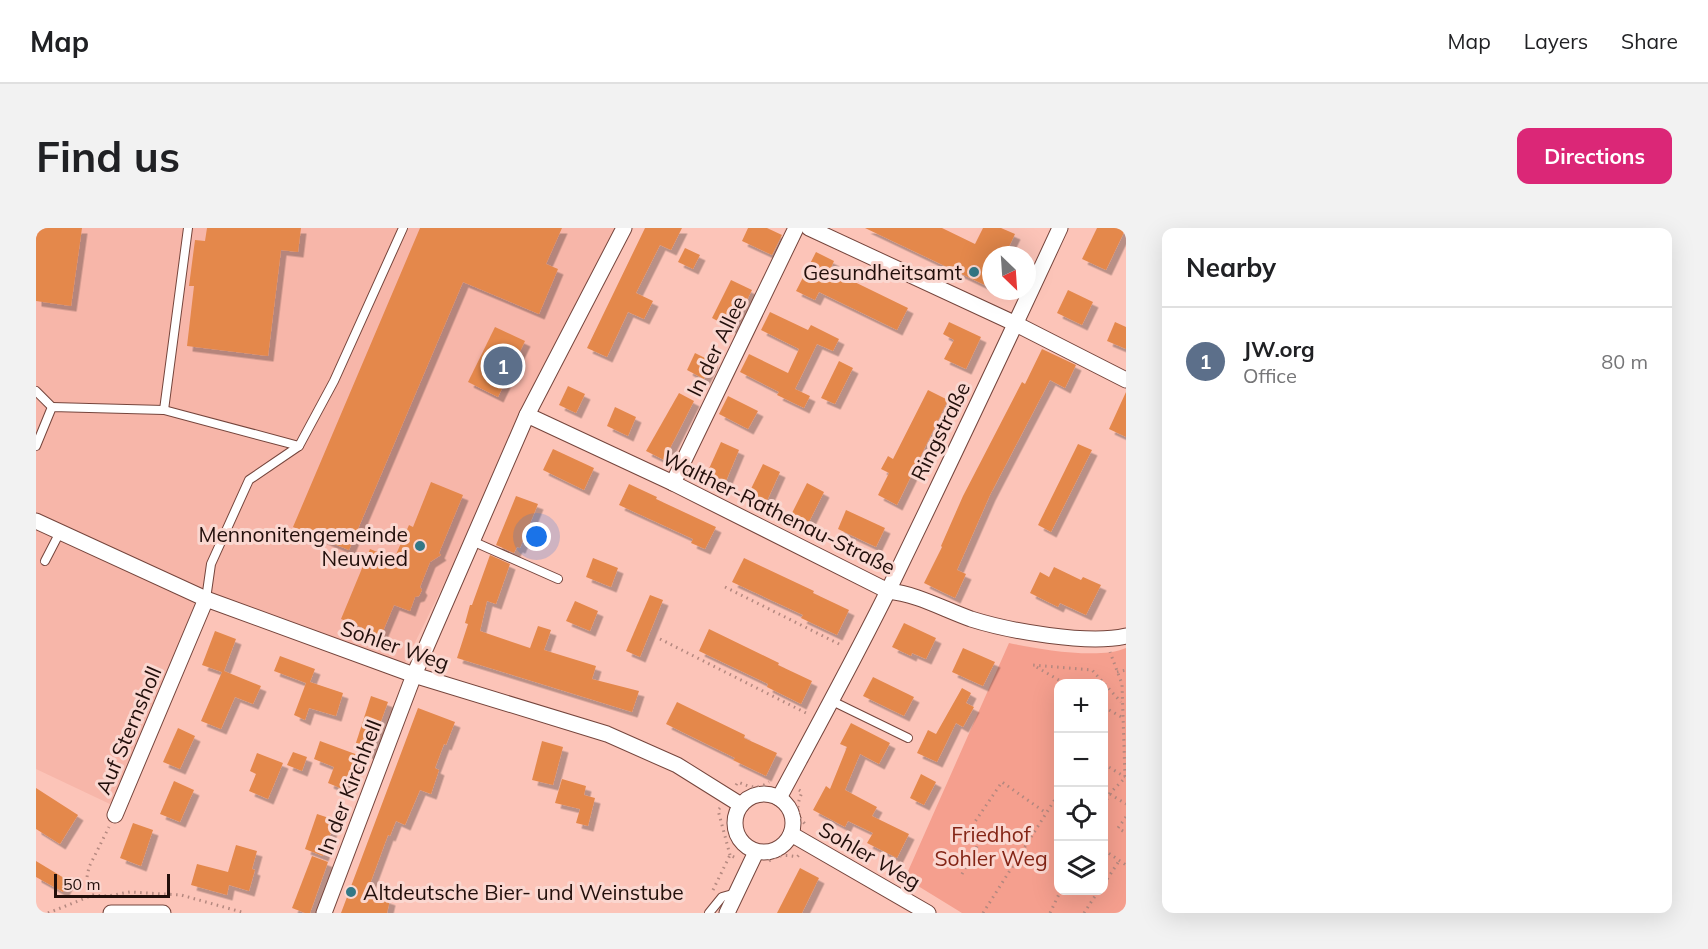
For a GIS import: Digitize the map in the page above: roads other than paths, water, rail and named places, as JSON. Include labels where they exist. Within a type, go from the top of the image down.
[{"type":"street","name":"In der Kirchhell","points":[[324,913],[414,675],[527,415],[624,228]]},
{"type":"street","name":"In der Allee","points":[[673,483],[796,228]]},
{"type":"street","points":[[809,228],[1016,324],[1126,380]]},
{"type":"street","name":"Ringstraße","points":[[779,798],[888,591],[1060,228]]},
{"type":"street","name":"Walther-Rathenau-Straße","points":[[527,415],[673,483],[888,591],[905,593],[972,619],[1027,632],[1106,640],[1126,636]]},
{"type":"street","name":"Sohler Weg","points":[[36,521],[206,599],[414,675],[608,734],[677,765],[734,801]]},
{"type":"street","name":"Auf Sternsholl","points":[[115,815],[206,599]]},
{"type":"street","points":[[727,913],[753,858],[777,849],[791,834],[792,814],[787,805],[773,795],[759,794],[746,800],[734,801],[735,827],[738,838],[753,858]]},
{"type":"street","name":"Sohler Weg","points":[[791,834],[917,910]]},
{"type":"street","points":[[111,913],[163,913]]},
{"type":"lane","points":[[164,410],[188,228]]},
{"type":"lane","points":[[206,599],[211,564],[249,480],[298,446],[334,381],[403,228]]},
{"type":"lane","points":[[36,391],[52,407],[164,410],[298,446]]},
{"type":"lane","points":[[36,446],[52,407]]},
{"type":"lane","points":[[45,561],[60,532]]},
{"type":"lane","points":[[472,541],[558,579]]},
{"type":"lane","points":[[830,700],[908,738]]},
{"type":"lane","points":[[709,913],[722,897],[737,892]]},
{"type":"place","name":"Gesundheitsamt","points":[[974,272]]},
{"type":"place","name":"JW.org","points":[[503,366]]},
{"type":"place","name":"Mennonitengemeinde Neuwied","points":[[420,546]]},
{"type":"place","name":"Altdeutsche Bier- und Weinstube","points":[[351,892]]},
{"type":"park label","name":"Friedhof Sohler Weg","points":[[991,846]]}]
